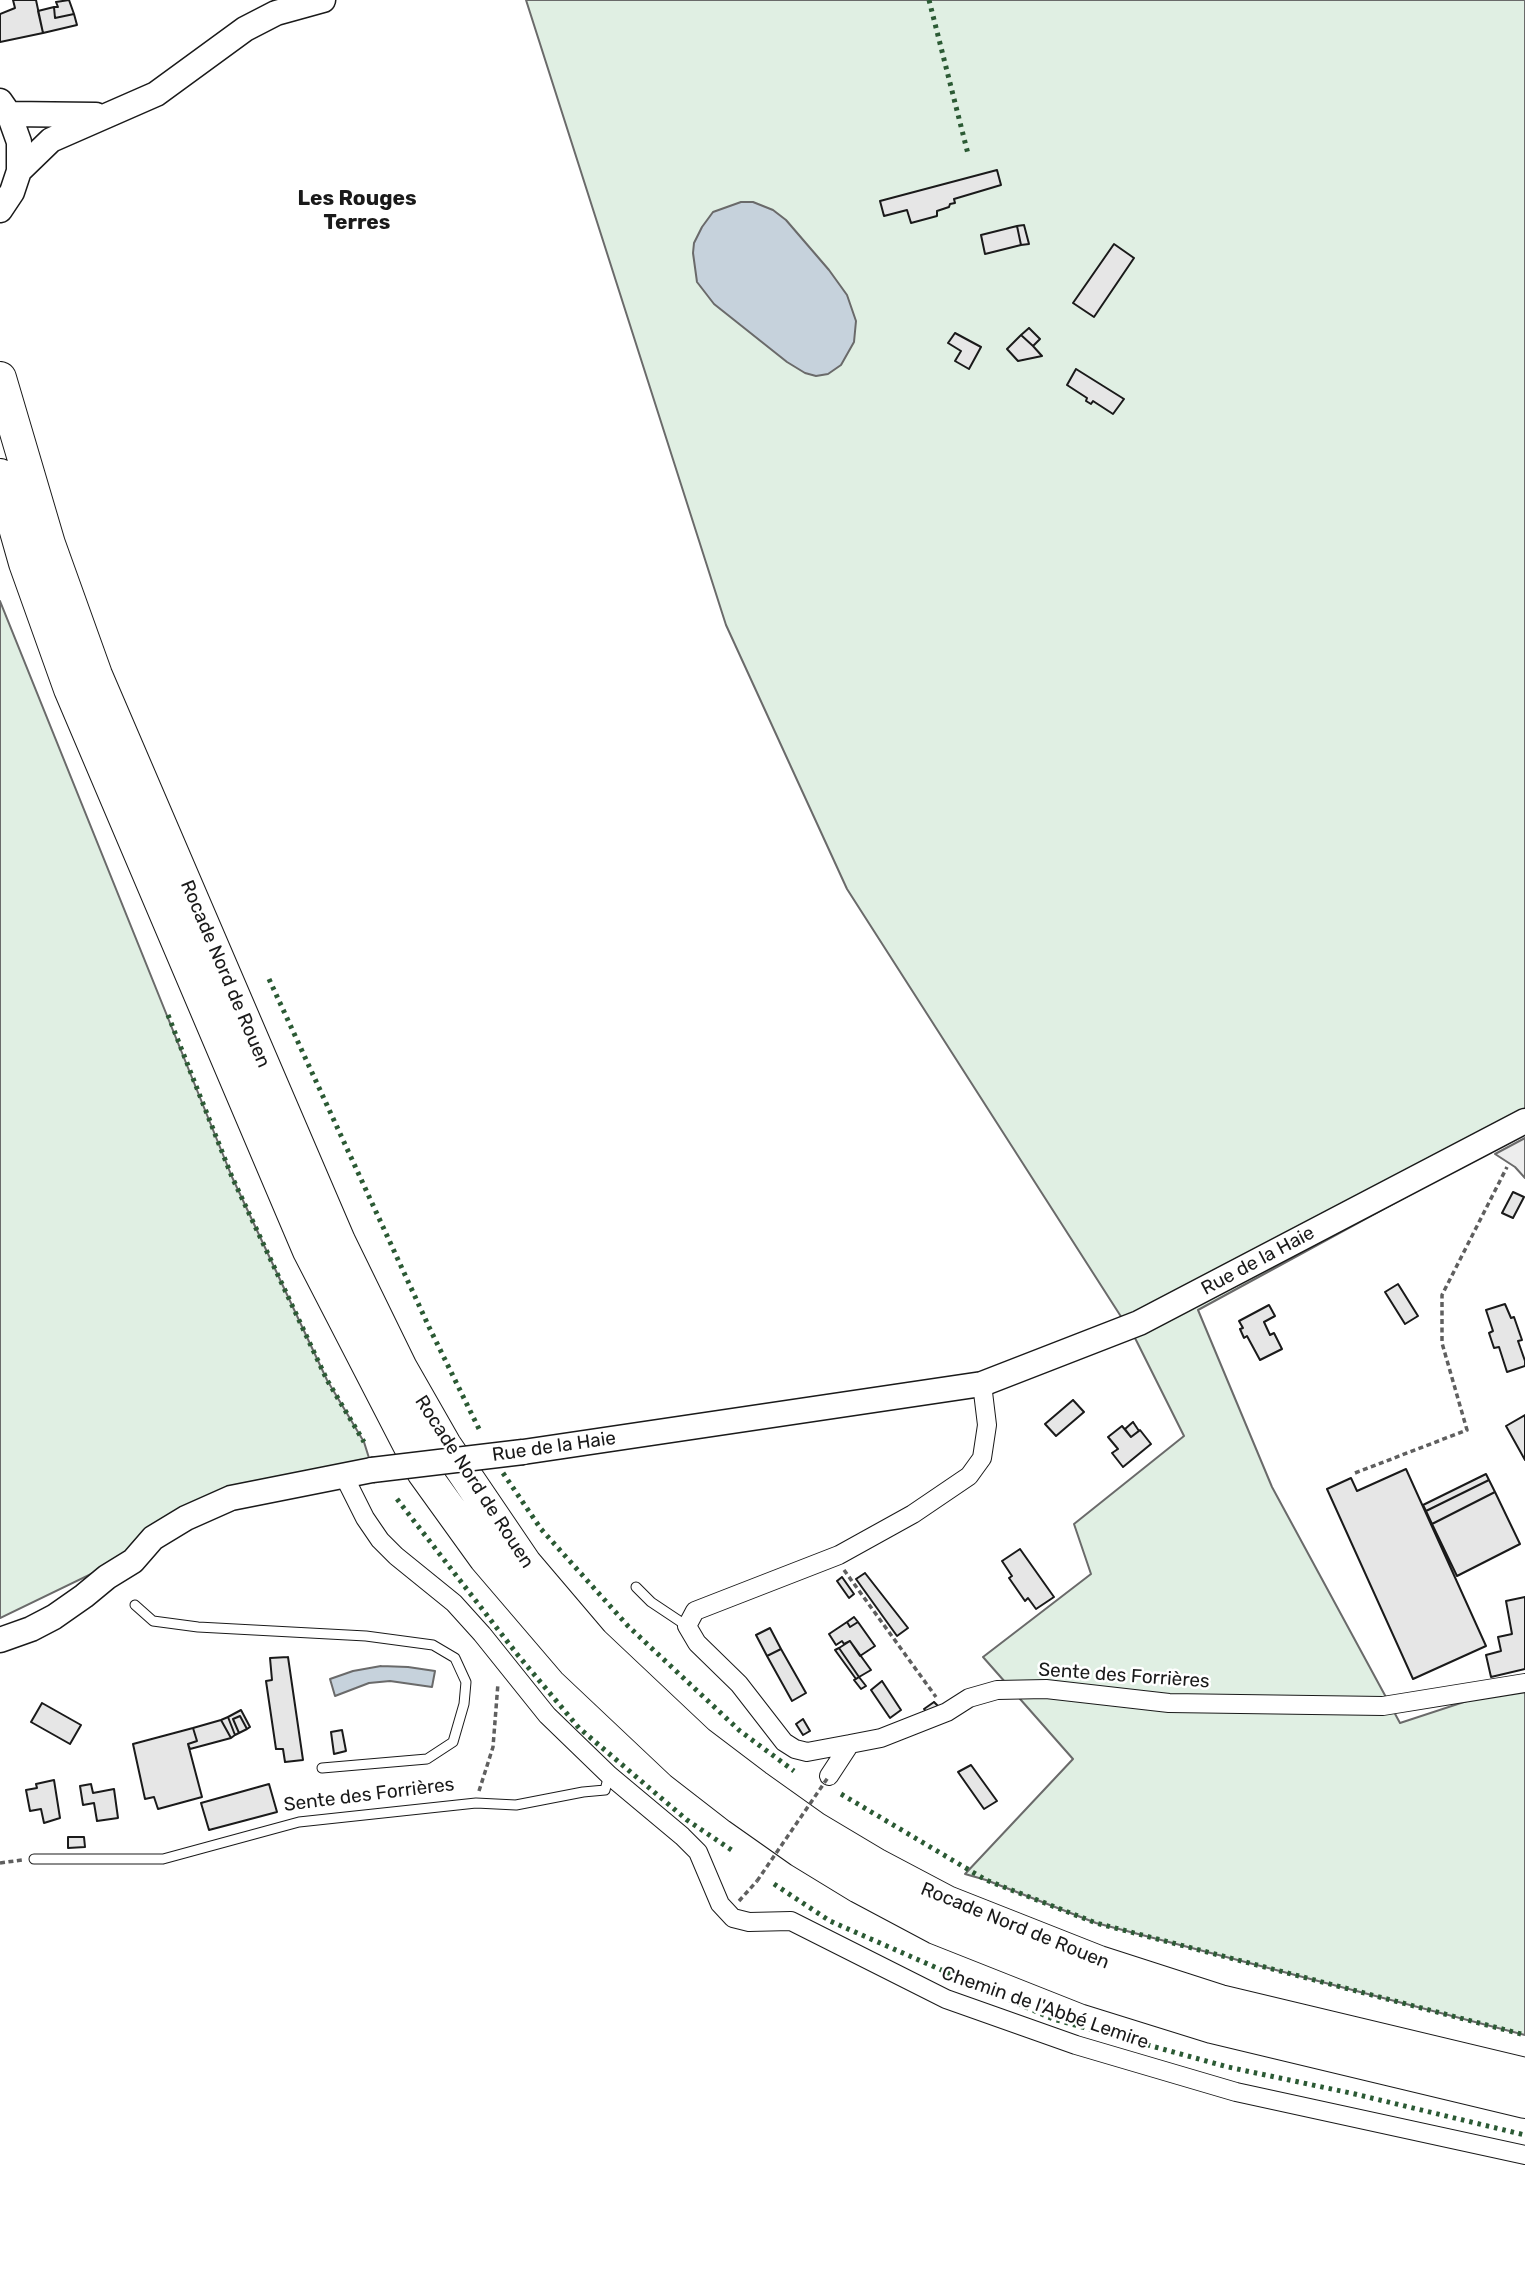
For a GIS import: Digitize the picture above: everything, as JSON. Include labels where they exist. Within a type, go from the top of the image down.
[{"type":"highway","name":"Rocade Nord de Rouen","points":[[0,379],[48,544],[96,675],[339,1241],[401,1368],[445,1445],[524,1563],[593,1643],[698,1742],[756,1786],[816,1828],[877,1865],[947,1902],[1099,1962],[1220,2001],[1525,2074]]},
{"type":"highway","name":"Rocade Nord de Rouen","points":[[0,475],[25,563],[70,689],[309,1251],[423,1472],[485,1558],[574,1662],[681,1763],[739,1808],[800,1851],[859,1887],[936,1928],[1090,1989],[1212,2027],[1525,2102]]},
{"type":"street","points":[[19,170],[51,140],[156,94],[245,29],[276,13],[323,0]]},
{"type":"street","points":[[0,210],[12,192],[19,170],[19,142],[5,108],[108,115]]},
{"type":"street","name":"Rue de la Haie","points":[[0,1640],[31,1629],[64,1610],[133,1561],[153,1538],[186,1518],[231,1498],[372,1470],[523,1452],[982,1384],[1139,1323],[1525,1121]]},
{"type":"street","points":[[850,1744],[807,1752],[795,1749],[785,1742],[738,1684],[696,1643],[687,1626],[695,1611],[839,1555],[913,1514],[969,1476],[982,1458],[987,1425],[982,1384]]},
{"type":"street","name":"Chemin de l'Abbé Lemire","points":[[344,1476],[365,1518],[380,1540],[454,1603],[547,1715],[608,1776],[698,1852],[720,1905],[733,1918],[748,1922],[791,1921],[946,1999],[1076,2045],[1236,2092],[1525,2155]]},
{"type":"street","name":"Sente des Forrières","points":[[850,1744],[881,1738],[947,1712],[969,1698],[997,1690],[1046,1689],[1169,1703],[1383,1706],[1525,1683]]},
{"type":"street","points":[[829,1776],[850,1744]]},
{"type":"lane","points":[[636,1587],[651,1602],[687,1626]]},
{"type":"lane","points":[[135,1605],[153,1621],[198,1627],[366,1636],[433,1645],[455,1658],[466,1682],[464,1704],[453,1742],[427,1759],[322,1768]]},
{"type":"lane","name":"Sente des Forrières","points":[[34,1859],[163,1859],[299,1822],[476,1803],[516,1805],[605,1790],[608,1776]]},
{"type":"path","points":[[1355,1473],[1467,1430],[1442,1343],[1442,1295],[1507,1167]]},
{"type":"path","points":[[839,1555],[845,1574],[947,1712]]},
{"type":"path","points":[[476,1803],[493,1748],[499,1686],[495,1673]]},
{"type":"path","points":[[757,1881],[829,1776]]},
{"type":"path","points":[[0,1863],[34,1859]]},
{"type":"green space","points":[[526,0],[1525,0],[1525,1132],[1198,1310],[1272,1487],[1400,1723],[1525,1682],[1525,2035],[1096,1923],[965,1874],[1073,1759],[983,1657],[1091,1574],[1074,1524],[1184,1436],[1136,1340],[847,889],[726,625]]},
{"type":"green space","points":[[0,601],[232,1177],[327,1380],[364,1442],[374,1474],[244,1500],[0,1618]]},
{"type":"shaded area","points":[[741,202],[753,202],[773,210],[786,220],[847,295],[856,321],[854,342],[841,365],[828,374],[816,376],[805,373],[787,362],[714,304],[697,282],[693,253],[694,243],[702,227],[713,212]]},
{"type":"shaded area","points":[[1525,1138],[1525,1178],[1515,1167],[1495,1154]]},
{"type":"shaded area","points":[[381,1666],[435,1671],[432,1687],[390,1681],[369,1683],[335,1696],[330,1679]]},
{"type":"building","points":[[13,0],[36,0],[43,33],[0,42],[0,14],[15,8]]},
{"type":"building","points":[[69,0],[74,14],[55,18],[54,7],[58,7],[56,2]]},
{"type":"building","points":[[54,7],[55,18],[74,14],[77,25],[43,33],[38,11]]},
{"type":"building","points":[[997,170],[1001,185],[954,199],[955,203],[937,211],[937,216],[911,223],[907,210],[884,216],[880,201]]},
{"type":"building","points":[[1024,225],[1029,244],[1021,245],[1017,226]]},
{"type":"building","points":[[1017,226],[1021,245],[985,254],[981,235]]},
{"type":"building","points":[[1114,244],[1134,258],[1094,317],[1073,303]]},
{"type":"building","points":[[1029,328],[1040,339],[1033,346],[1021,335]]},
{"type":"building","points":[[955,333],[981,347],[969,369],[955,361],[961,351],[948,343]]},
{"type":"building","points":[[1021,335],[1042,356],[1018,361],[1007,349]]},
{"type":"building","points":[[1076,369],[1124,399],[1113,414],[1093,401],[1091,404],[1086,401],[1087,398],[1067,385]]},
{"type":"building","points":[[1513,1192],[1524,1197],[1513,1218],[1502,1213]]},
{"type":"building","points":[[1398,1284],[1418,1316],[1405,1324],[1385,1292]]},
{"type":"building","points":[[1505,1304],[1511,1318],[1514,1317],[1522,1340],[1518,1341],[1525,1361],[1525,1366],[1507,1372],[1499,1347],[1494,1348],[1489,1333],[1493,1331],[1486,1310]]},
{"type":"building","points":[[1269,1305],[1275,1316],[1264,1322],[1270,1335],[1274,1333],[1282,1349],[1260,1360],[1247,1336],[1244,1338],[1239,1321]]},
{"type":"building","points":[[1073,1400],[1084,1412],[1056,1436],[1045,1424]]},
{"type":"building","points":[[1525,1415],[1525,1460],[1506,1426]]},
{"type":"building","points":[[1133,1422],[1139,1431],[1131,1437],[1125,1429]]},
{"type":"building","points":[[1122,1426],[1131,1437],[1140,1430],[1151,1444],[1123,1467],[1112,1453],[1118,1449],[1108,1437]]},
{"type":"building","points":[[1406,1469],[1486,1646],[1413,1679],[1327,1489],[1351,1478],[1357,1491]]},
{"type":"building","points":[[1486,1474],[1489,1480],[1426,1511],[1423,1505]]},
{"type":"building","points":[[1489,1480],[1495,1492],[1432,1524],[1426,1511]]},
{"type":"building","points":[[1495,1492],[1520,1544],[1457,1576],[1432,1524]]},
{"type":"building","points":[[1020,1549],[1054,1597],[1036,1609],[1028,1598],[1025,1601],[1009,1578],[1012,1576],[1002,1561]]},
{"type":"building","points":[[865,1573],[908,1628],[897,1636],[856,1579]]},
{"type":"building","points":[[842,1577],[854,1594],[849,1598],[837,1581]]},
{"type":"building","points":[[1525,1597],[1525,1669],[1491,1677],[1486,1655],[1501,1651],[1498,1637],[1512,1634],[1506,1601]]},
{"type":"building","points":[[854,1617],[858,1622],[850,1627],[847,1622]]},
{"type":"building","points":[[847,1622],[850,1627],[858,1622],[875,1646],[860,1656],[850,1641],[844,1644],[842,1641],[836,1645],[829,1634]]},
{"type":"building","points":[[770,1628],[781,1649],[767,1656],[756,1635]]},
{"type":"building","points":[[850,1641],[871,1670],[859,1677],[839,1648]]},
{"type":"building","points":[[839,1648],[859,1677],[856,1679],[835,1650]]},
{"type":"building","points":[[781,1649],[806,1693],[792,1701],[767,1656]]},
{"type":"building","points":[[288,1657],[303,1760],[285,1762],[283,1749],[276,1749],[266,1681],[272,1680],[270,1658]]},
{"type":"building","points":[[859,1677],[866,1686],[861,1689],[854,1680]]},
{"type":"building","points":[[882,1681],[901,1710],[890,1718],[871,1690]]},
{"type":"building","points":[[934,1702],[939,1707],[928,1714],[924,1709]]},
{"type":"building","points":[[42,1703],[81,1725],[70,1744],[31,1722]]},
{"type":"building","points":[[241,1710],[250,1727],[247,1729],[240,1716],[233,1719],[239,1733],[235,1735],[228,1717]]},
{"type":"building","points":[[240,1716],[247,1729],[239,1733],[233,1719]]},
{"type":"building","points":[[228,1717],[235,1735],[231,1738],[221,1720]]},
{"type":"building","points":[[803,1719],[810,1731],[803,1735],[796,1724]]},
{"type":"building","points":[[221,1720],[231,1738],[190,1749],[188,1744],[197,1741],[193,1728]]},
{"type":"building","points":[[193,1728],[197,1741],[188,1744],[202,1797],[158,1809],[154,1797],[145,1799],[133,1744]]},
{"type":"building","points":[[342,1730],[346,1751],[334,1754],[331,1732]]},
{"type":"building","points":[[971,1765],[997,1801],[984,1809],[958,1772]]},
{"type":"building","points":[[54,1780],[60,1818],[44,1823],[41,1809],[30,1811],[26,1790],[37,1788],[36,1784]]},
{"type":"building","points":[[91,1784],[93,1793],[114,1789],[118,1818],[97,1821],[94,1803],[83,1805],[80,1786]]},
{"type":"building","points":[[269,1784],[277,1812],[209,1830],[201,1803]]},
{"type":"building","points":[[68,1837],[84,1837],[85,1847],[68,1848]]},
{"type":"hedge","points":[[929,0],[968,154]]},
{"type":"hedge","points":[[269,979],[429,1327],[481,1433]]},
{"type":"hedge","points":[[168,1015],[232,1177],[327,1380],[364,1442]]},
{"type":"hedge","points":[[503,1473],[541,1529],[628,1626],[740,1731],[794,1771]]},
{"type":"hedge","points":[[397,1499],[517,1654],[579,1728],[687,1820],[733,1851]]},
{"type":"hedge","points":[[841,1794],[986,1880],[1096,1923],[1525,2035]]},
{"type":"hedge","points":[[774,1884],[830,1921],[1053,2019],[1228,2067],[1525,2135]]},
{"type":"district","name":"Les Rouges Terres","points":[[357,211]]}]
